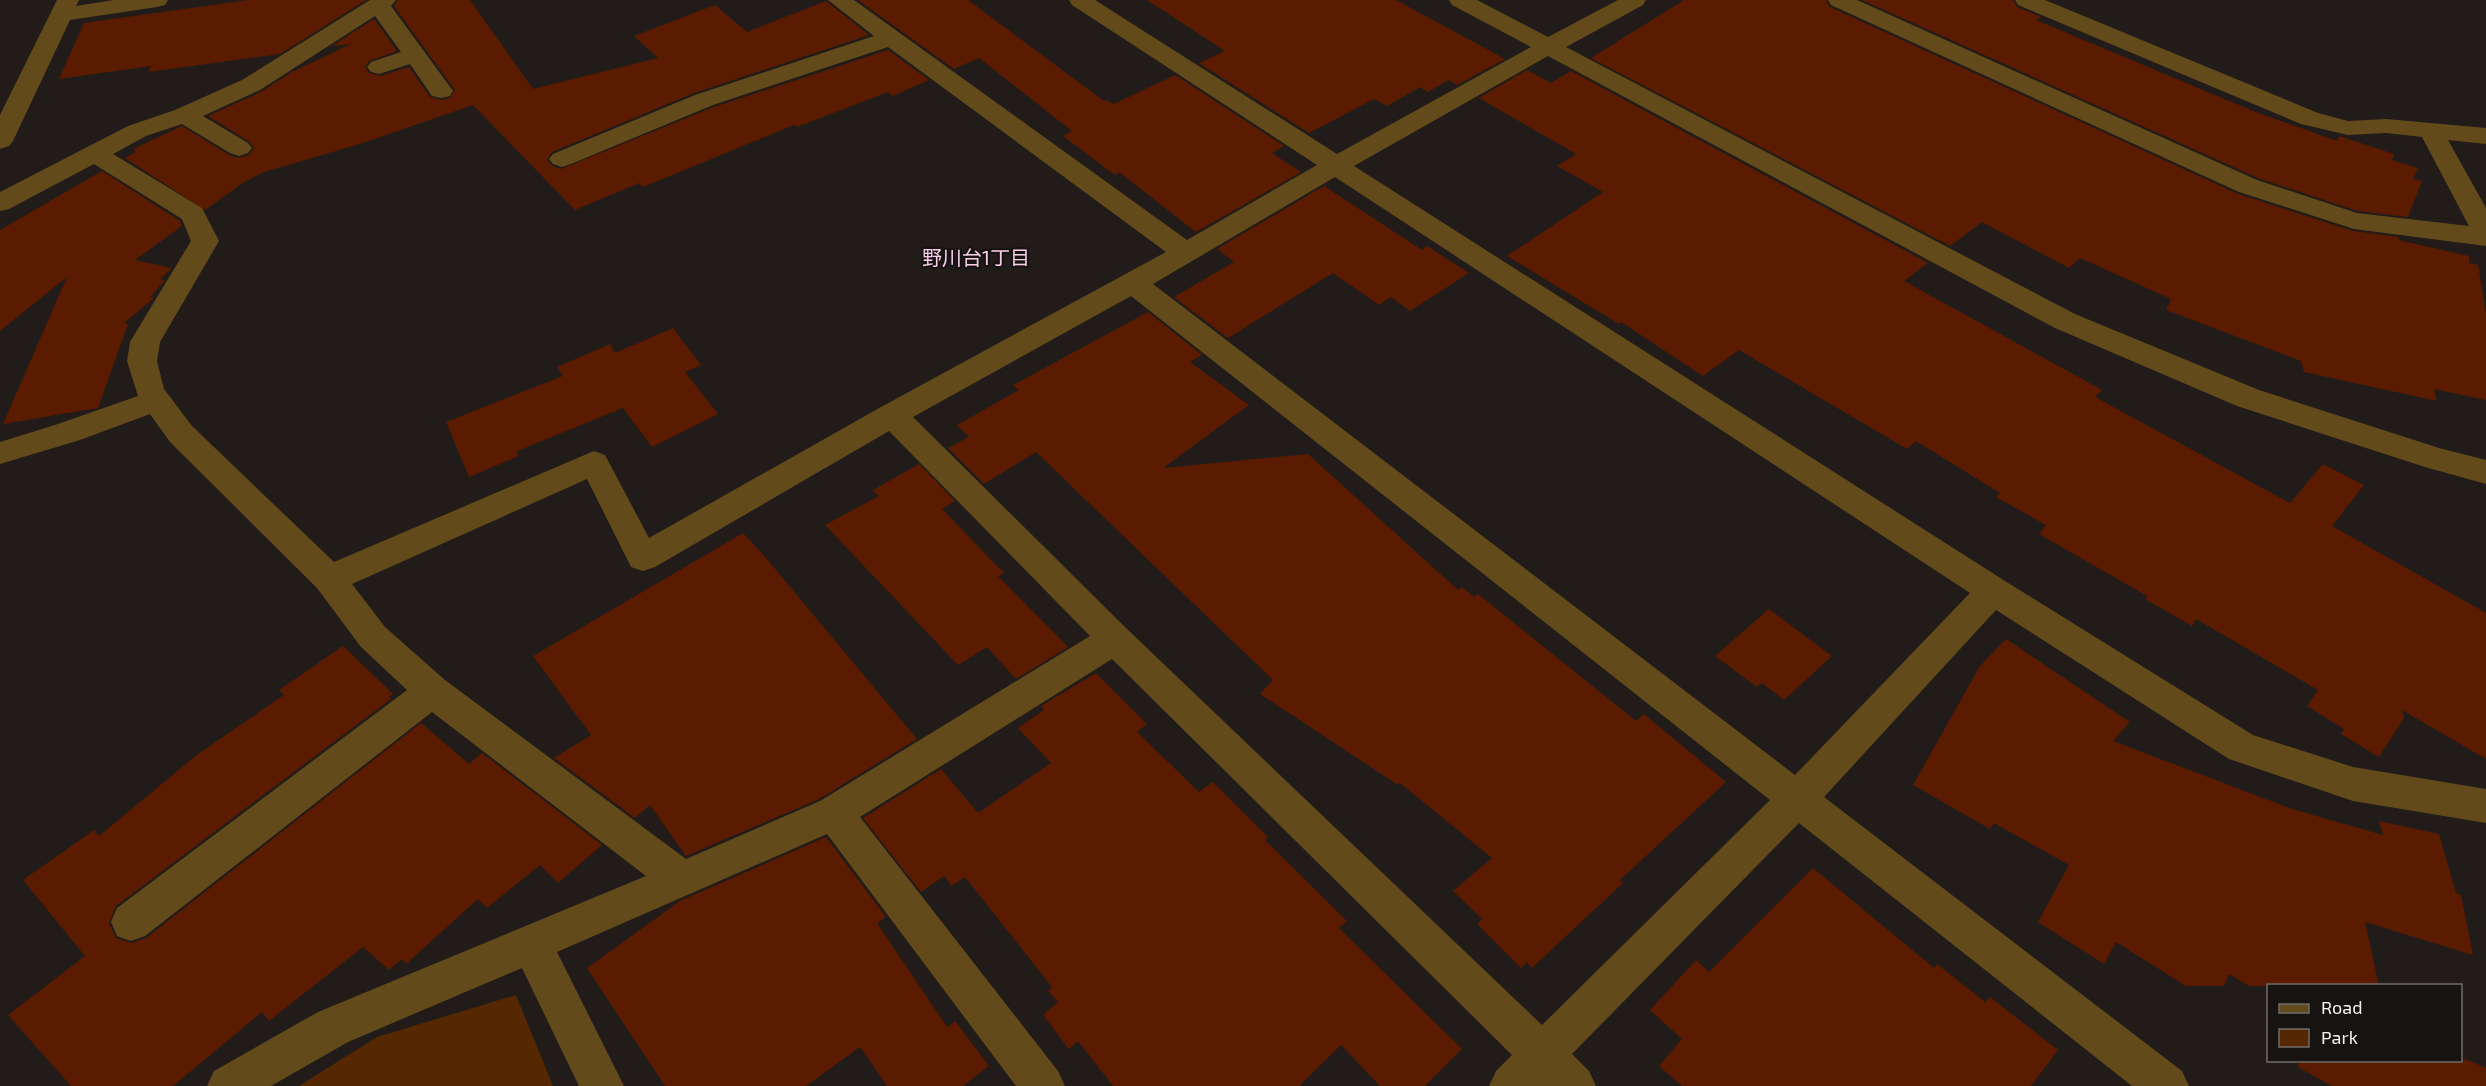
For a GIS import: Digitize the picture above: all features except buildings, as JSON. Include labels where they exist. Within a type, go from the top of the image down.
[{"type":"street","points":[[0,141],[64,7],[157,0]]},
{"type":"street","points":[[839,0],[1185,252]]},
{"type":"street","points":[[1080,0],[1993,591],[2242,748],[2353,784],[2486,806]]},
{"type":"street","points":[[1460,0],[2065,321],[2248,398],[2436,459],[2486,472]]},
{"type":"street","points":[[329,579],[594,463],[643,558],[892,415],[1133,283],[1437,107],[1635,0]]},
{"type":"street","points":[[1839,0],[2248,186],[2354,221],[2486,235]]},
{"type":"street","points":[[2026,0],[2310,119],[2348,129],[2386,126],[2486,136]]},
{"type":"street","points":[[0,203],[94,153],[157,123],[184,115],[251,85],[382,2],[415,56],[441,91]]},
{"type":"street","points":[[562,159],[704,100],[892,39]]},
{"type":"street","points":[[379,67],[415,56]]},
{"type":"street","points":[[184,115],[239,148]]},
{"type":"street","points":[[2430,129],[2486,235]]},
{"type":"street","points":[[94,153],[193,214],[205,241],[145,342],[142,361],[150,391],[181,434],[329,579],[373,637],[432,691],[682,880]]},
{"type":"street","points":[[1133,283],[2166,1086]]},
{"type":"street","points":[[0,453],[69,432],[157,400]]},
{"type":"street","points":[[892,415],[1115,639],[1574,1086]]},
{"type":"street","points":[[1511,1086],[1797,799],[1993,591]]},
{"type":"street","points":[[229,1086],[333,1027],[682,880],[834,813],[1115,639]]},
{"type":"street","points":[[131,922],[432,691]]},
{"type":"street","points":[[834,813],[1043,1086]]},
{"type":"street","points":[[531,943],[602,1086]]},
{"type":"green space","points":[[516,995],[553,1086],[299,1086],[377,1037]]},
{"type":"district","name":"野川台1丁目","points":[[976,257]]}]
